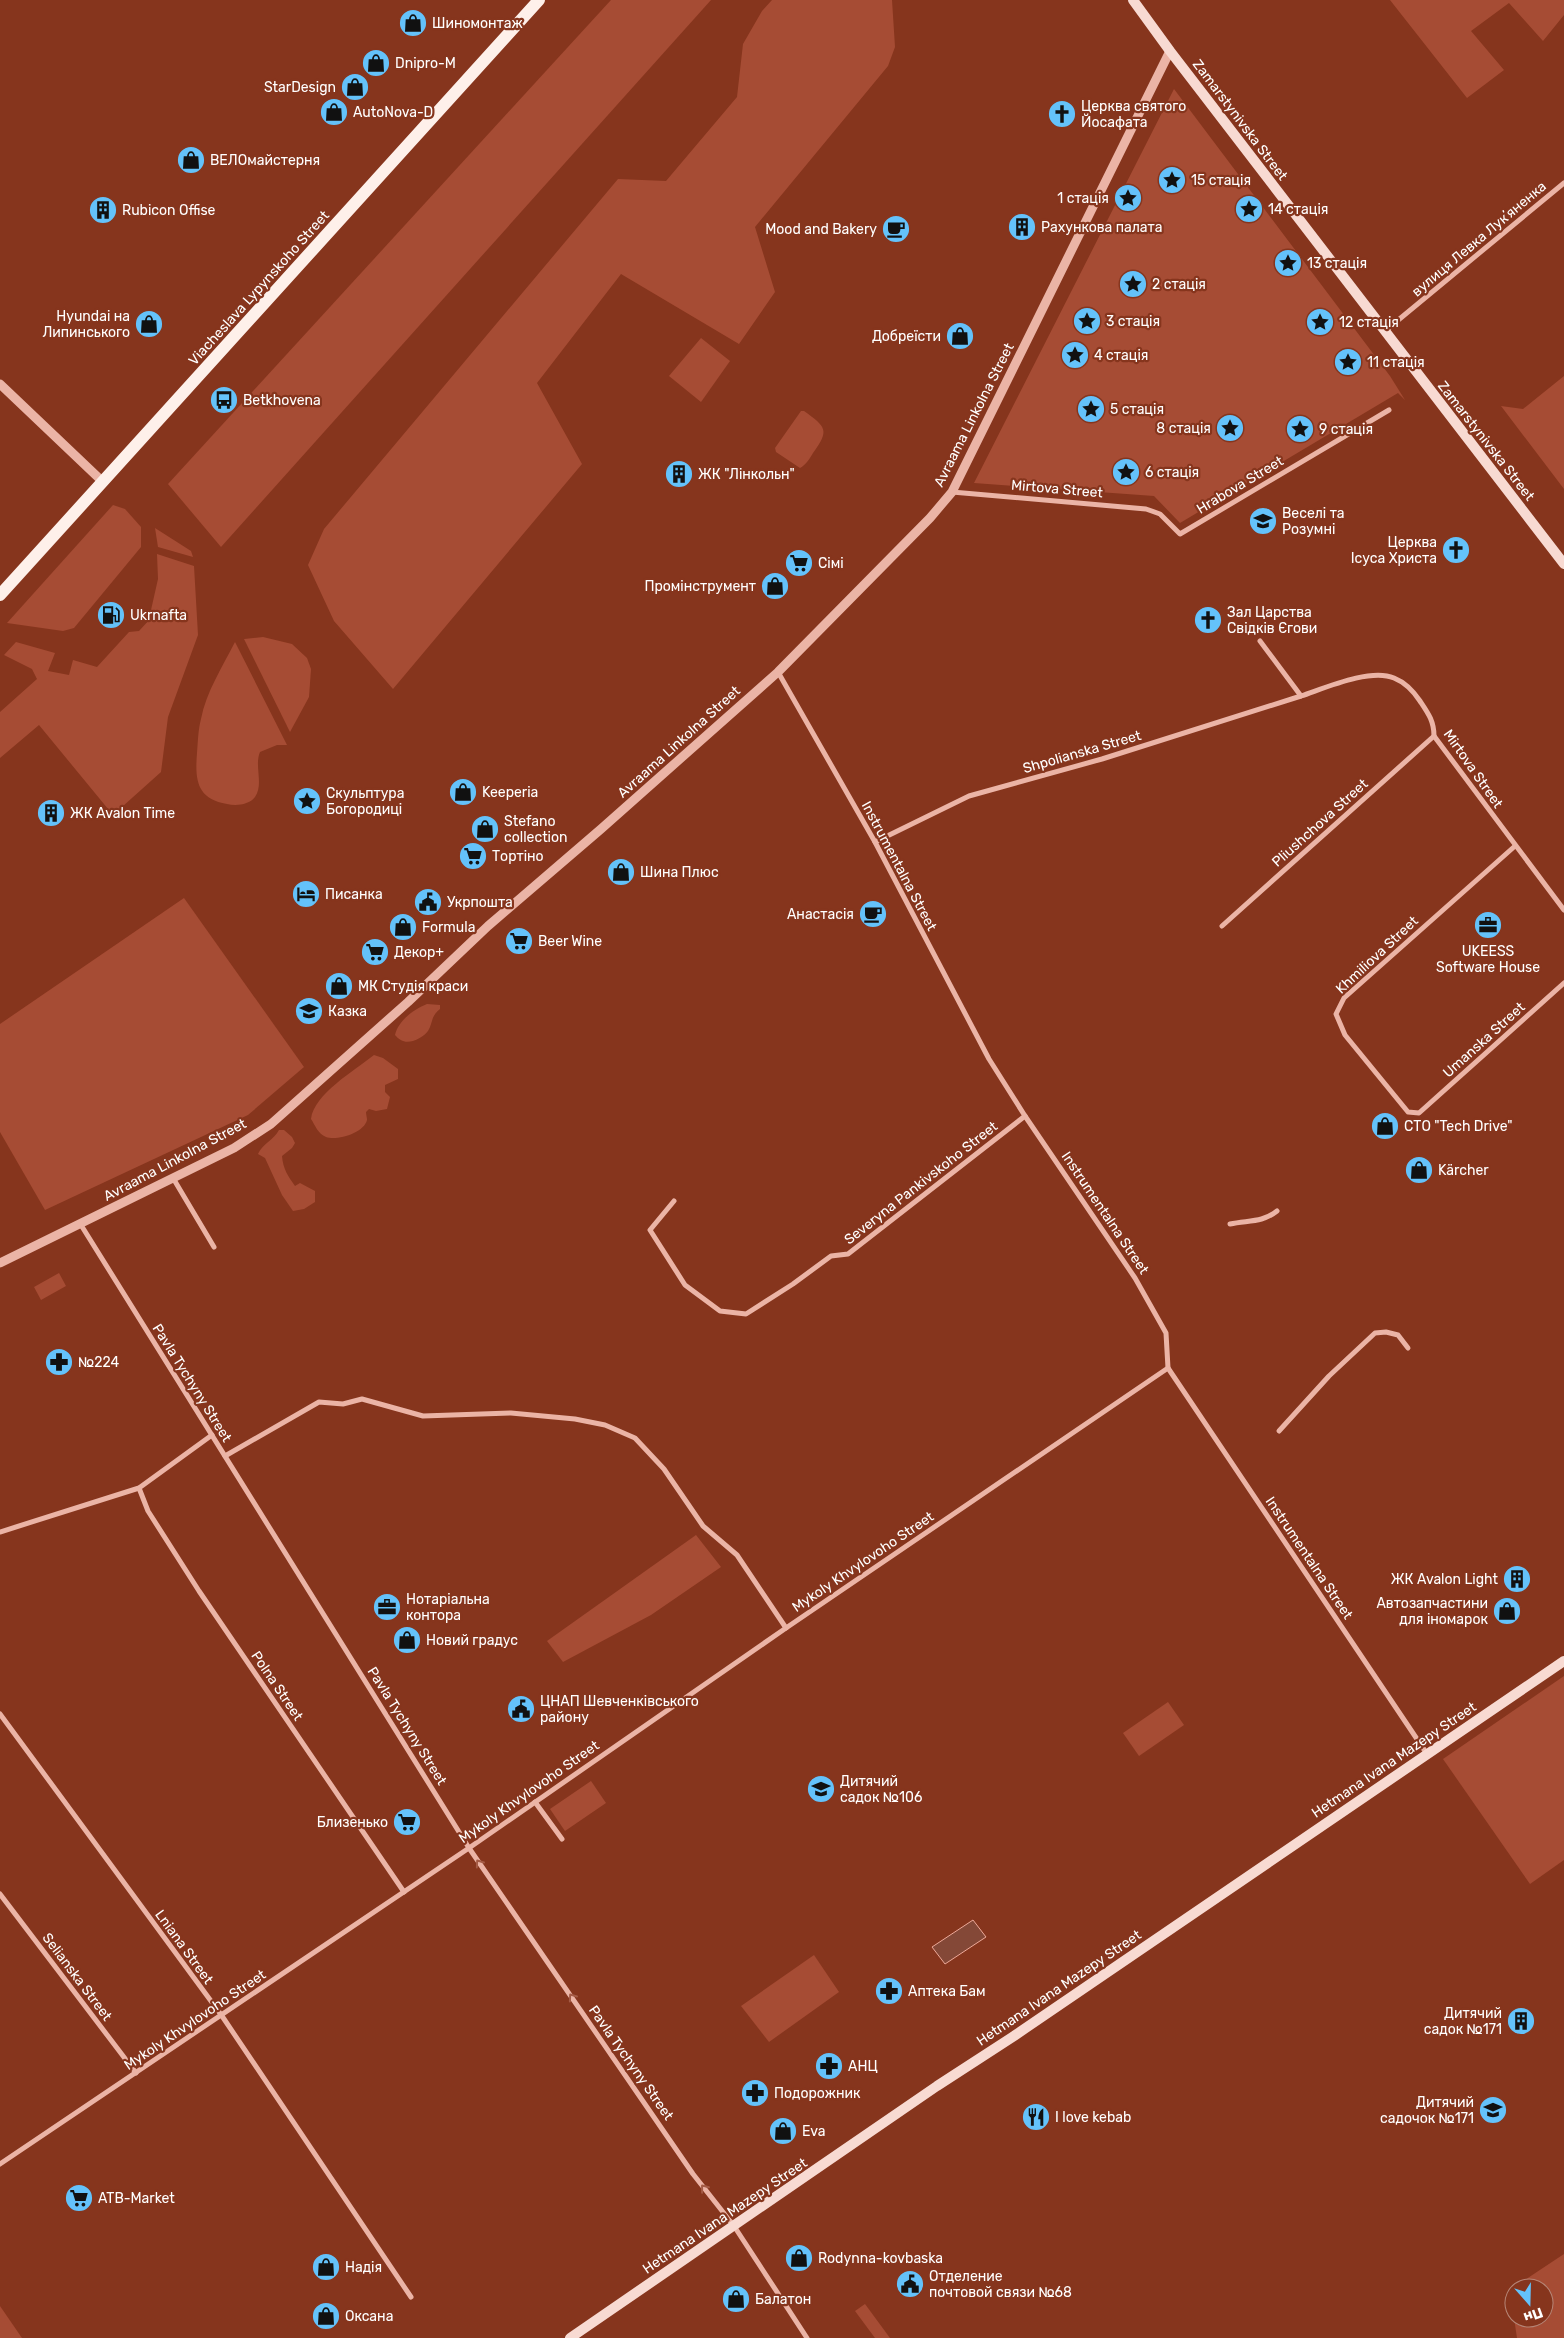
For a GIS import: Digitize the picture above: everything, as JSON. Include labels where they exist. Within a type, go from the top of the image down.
[{"type":"main road","name":"Zamarstynivska Street","points":[[1133,0],[1385,331],[1425,389],[1564,564]]},
{"type":"main road","name":"Viacheslava Lypynskoho Street","points":[[0,596],[536,1]]},
{"type":"main road","name":"Hetmana Ivana Mazepy Street","points":[[570,2338],[1564,1661]]},
{"type":"street","name":"Avraama Linkolna Street","points":[[0,1263],[81,1225],[234,1148],[271,1124],[402,1008],[488,926],[602,829],[778,672],[924,524],[952,492],[1170,51]]},
{"type":"street","name":"вулиця Левка Лукʼяненка","points":[[1385,331],[1564,183]]},
{"type":"street","points":[[0,384],[103,482]]},
{"type":"street","name":"Hrabova Street","points":[[1180,534],[1389,410]]},
{"type":"street","name":"Mirtova Street","points":[[952,492],[1146,509],[1160,514],[1180,534]]},
{"type":"street","points":[[1260,641],[1301,696]]},
{"type":"street","name":"Instrumentalna Street","points":[[778,672],[875,842],[989,1059],[1025,1116],[1106,1234],[1166,1333],[1168,1368],[1427,1754]]},
{"type":"street","name":"Mirtova Street","points":[[1301,696],[1338,683],[1377,674],[1395,678],[1415,695],[1426,710],[1434,724],[1434,736],[1564,910]]},
{"type":"street","name":"Shpolianska Street","points":[[875,842],[969,796],[1102,759],[1301,696]]},
{"type":"street","name":"Pliushchova Street","points":[[1222,926],[1434,736]]},
{"type":"street","name":"Khmiliova Street","points":[[1419,1113],[1408,1112],[1345,1035],[1336,1014],[1344,998],[1515,846]]},
{"type":"street","name":"Umanska Street","points":[[1419,1113],[1564,983]]},
{"type":"street","name":"Severyna Pankivskoho Street","points":[[674,1201],[650,1230],[685,1285],[720,1310],[746,1314],[793,1284],[831,1256],[848,1254],[1025,1116]]},
{"type":"street","points":[[173,1178],[214,1247]]},
{"type":"street","points":[[1230,1224],[1254,1222],[1268,1218],[1277,1211]]},
{"type":"street","name":"Pavla Tychyny Street","points":[[81,1225],[469,1848],[693,2174],[734,2226],[807,2338]]},
{"type":"street","points":[[1279,1430],[1329,1376],[1375,1333],[1386,1332],[1398,1335],[1408,1348]]},
{"type":"street","name":"Mykoly Khvylovoho Street","points":[[0,2164],[469,1848],[786,1628],[1168,1368]]},
{"type":"street","points":[[225,1456],[319,1402],[343,1404],[362,1400],[423,1416],[511,1413],[575,1419],[606,1425],[635,1438],[664,1469],[703,1526],[737,1555],[786,1628]]},
{"type":"street","points":[[0,1532],[139,1488],[212,1436]]},
{"type":"street","name":"Polna Street","points":[[139,1488],[148,1511],[204,1599],[404,1892]]},
{"type":"street","name":"Lniana Street","points":[[0,1714],[222,2016],[410,2297]]},
{"type":"street","points":[[535,1802],[562,1839]]},
{"type":"street","name":"Selianska Street","points":[[0,1894],[136,2073]]},
{"type":"shaded area","points":[[611,0],[711,0],[221,547],[168,484]]},
{"type":"shaded area","points":[[772,0],[892,0],[895,47],[888,66],[755,227],[775,292],[739,344],[621,274],[537,383],[582,464],[393,689],[334,621],[308,565],[324,529],[618,179],[666,181],[737,97],[743,44],[762,11]]},
{"type":"shaded area","points":[[1390,0],[1564,0],[1564,15],[1543,41],[1509,3],[1471,31],[1504,70],[1467,98]]},
{"type":"shaded area","points":[[1174,89],[1390,376],[1405,400],[1398,393],[1180,523],[1154,496],[974,483]]},
{"type":"shaded area","points":[[701,338],[730,361],[701,402],[669,376]]},
{"type":"shaded area","points":[[1564,376],[1564,489],[1501,406],[1523,409]]},
{"type":"shaded area","points":[[801,411],[804,411],[821,425],[823,434],[822,439],[809,459],[800,468],[776,452],[775,448]]},
{"type":"shaded area","points":[[113,505],[125,509],[141,527],[141,547],[74,628],[63,631],[7,623]]},
{"type":"shaded area","points":[[155,528],[191,551],[193,557],[158,547]]},
{"type":"shaded area","points":[[157,554],[194,566],[198,635],[168,717],[161,772],[113,815],[39,725],[0,758],[0,712],[37,679],[32,669],[4,655],[16,642],[55,653],[48,671],[69,675],[73,660],[97,667],[129,632],[139,631],[151,618],[158,579]]},
{"type":"shaded area","points":[[263,637],[292,644],[307,658],[311,669],[309,697],[290,732],[244,639]]},
{"type":"shaded area","points":[[235,642],[287,745],[277,745],[260,752],[258,757],[258,792],[249,802],[234,805],[209,798],[203,793],[197,779],[196,762],[203,709],[215,679]]},
{"type":"shaded area","points":[[184,898],[304,1067],[248,1115],[45,1210],[0,1132],[0,1024]]},
{"type":"shaded area","points":[[427,1004],[440,1005],[440,1009],[433,1017],[426,1034],[410,1042],[399,1039],[395,1035],[403,1020],[412,1012]]},
{"type":"shaded area","points":[[374,1055],[383,1058],[398,1069],[398,1079],[385,1085],[385,1092],[390,1097],[387,1109],[376,1111],[369,1109],[366,1112],[367,1120],[365,1125],[350,1135],[337,1138],[323,1136],[311,1119],[319,1101],[336,1084]]},
{"type":"shaded area","points":[[279,1130],[284,1130],[292,1137],[295,1143],[282,1156],[283,1165],[288,1176],[295,1186],[300,1183],[315,1191],[315,1202],[304,1209],[293,1211],[282,1195],[265,1158],[258,1154]]},
{"type":"shaded area","points":[[59,1273],[66,1286],[41,1300],[34,1287]]},
{"type":"shaded area","points":[[696,1535],[721,1567],[651,1615],[563,1662],[547,1641]]},
{"type":"shaded area","points":[[1564,1676],[1564,1860],[1530,1884],[1443,1759]]},
{"type":"shaded area","points":[[1168,1702],[1184,1725],[1139,1756],[1123,1733]]},
{"type":"shaded area","points":[[591,1781],[606,1803],[565,1831],[550,1809]]},
{"type":"shaded area","points":[[973,1920],[986,1937],[945,1964],[932,1947]]},
{"type":"shaded area","points":[[814,1955],[839,1992],[769,2042],[741,2006]]},
{"type":"shaded area","points":[[1564,2254],[1564,2338],[1517,2338],[1516,2328],[1554,2328],[1554,2278],[1528,2278]]},
{"type":"shaded area","points":[[865,2304],[890,2338],[875,2338],[855,2311]]},
{"type":"shaded area","points":[[0,2306],[22,2338],[0,2338]]},
{"type":"place","name":"Шиномонтаж","points":[[413,23]]},
{"type":"place","name":"Dnipro-M","points":[[376,63]]},
{"type":"place","name":"StarDesign","points":[[355,87]]},
{"type":"place","name":"AutoNova-D","points":[[334,112]]},
{"type":"place","name":"Церква святого Йосафата","points":[[1062,114]]},
{"type":"place","name":"ВЕЛОмайстерня","points":[[191,160]]},
{"type":"place","name":"15 стація","points":[[1172,180]]},
{"type":"place","name":"1 стація","points":[[1128,198]]},
{"type":"place","name":"14 стація","points":[[1249,209]]},
{"type":"place","name":"Rubicon Offise","points":[[103,210]]},
{"type":"place","name":"Рахункова палата","points":[[1022,227]]},
{"type":"place","name":"Mood and Bakery","points":[[896,229]]},
{"type":"place","name":"13 стація","points":[[1288,263]]},
{"type":"place","name":"2 стація","points":[[1133,284]]},
{"type":"place","name":"3 стація","points":[[1087,321]]},
{"type":"place","name":"12 стація","points":[[1320,322]]},
{"type":"place","name":"Hyundai на Липинського","points":[[149,324]]},
{"type":"place","name":"Добреїсти","points":[[960,336]]},
{"type":"place","name":"4 стація","points":[[1075,355]]},
{"type":"place","name":"11 стація","points":[[1348,362]]},
{"type":"place","name":"Betkhovena","points":[[224,400]]},
{"type":"place","name":"5 стація","points":[[1091,409]]},
{"type":"place","name":"8 стація","points":[[1230,428]]},
{"type":"place","name":"9 стація","points":[[1300,429]]},
{"type":"place","name":"6 стація","points":[[1126,472]]},
{"type":"place","name":"ЖК \"Лінкольн\"","points":[[679,474]]},
{"type":"place","name":"Веселі та Розумні","points":[[1263,521]]},
{"type":"place","name":"Церква Ісуса Христа","points":[[1456,550]]},
{"type":"place","name":"Сімі","points":[[799,563]]},
{"type":"place","name":"Промінструмент","points":[[775,586]]},
{"type":"place","name":"Ukrnafta","points":[[111,615]]},
{"type":"place","name":"Зал Царства Свідків Єгови","points":[[1208,620]]},
{"type":"place","name":"Keeperia","points":[[463,792]]},
{"type":"place","name":"Скульптура Богородиці","points":[[307,801]]},
{"type":"place","name":"ЖК Avalon Time","points":[[51,813]]},
{"type":"place","name":"Stefano collection","points":[[485,829]]},
{"type":"place","name":"Тортіно","points":[[473,856]]},
{"type":"place","name":"Шина Плюс","points":[[621,872]]},
{"type":"place","name":"Писанка","points":[[306,894]]},
{"type":"place","name":"Укрпошта","points":[[428,902]]},
{"type":"place","name":"Анастасія","points":[[873,914]]},
{"type":"place","name":"UKEESS Software House","points":[[1488,925]]},
{"type":"place","name":"Formula","points":[[403,927]]},
{"type":"place","name":"Beer Wine","points":[[519,941]]},
{"type":"place","name":"Декор+","points":[[375,952]]},
{"type":"place","name":"МК Студія краси","points":[[339,986]]},
{"type":"place","name":"Казка","points":[[309,1011]]},
{"type":"place","name":"СТО \"Tech Drive\"","points":[[1385,1126]]},
{"type":"place","name":"Kärcher","points":[[1419,1170]]},
{"type":"place","name":"№224","points":[[59,1362]]},
{"type":"place","name":"ЖК Avalon Light","points":[[1517,1579]]},
{"type":"place","name":"Нотаріальна контора","points":[[387,1607]]},
{"type":"place","name":"Автозапчастини для іномарок","points":[[1507,1611]]},
{"type":"place","name":"Новий градус","points":[[407,1640]]},
{"type":"place","name":"ЦНАП Шевченківського району","points":[[521,1709]]},
{"type":"place","name":"Дитячий садок №106","points":[[821,1789]]},
{"type":"place","name":"Близенько","points":[[407,1822]]},
{"type":"place","name":"Аптека Бам","points":[[889,1991]]},
{"type":"place","name":"Дитячий садок №171","points":[[1521,2021]]},
{"type":"place","name":"АНЦ","points":[[829,2066]]},
{"type":"place","name":"Подорожник","points":[[755,2093]]},
{"type":"place","name":"Дитячий садочок №171","points":[[1493,2110]]},
{"type":"place","name":"I love kebab","points":[[1036,2117]]},
{"type":"place","name":"Eva","points":[[783,2131]]},
{"type":"place","name":"ATB-Market","points":[[79,2198]]},
{"type":"place","name":"Rodynna-kovbaska","points":[[799,2258]]},
{"type":"place","name":"Надія","points":[[326,2267]]},
{"type":"place","name":"Отделение почтовой связи №68","points":[[910,2284]]},
{"type":"place","name":"Балатон","points":[[736,2299]]},
{"type":"place","name":"Оксана","points":[[326,2316]]}]
